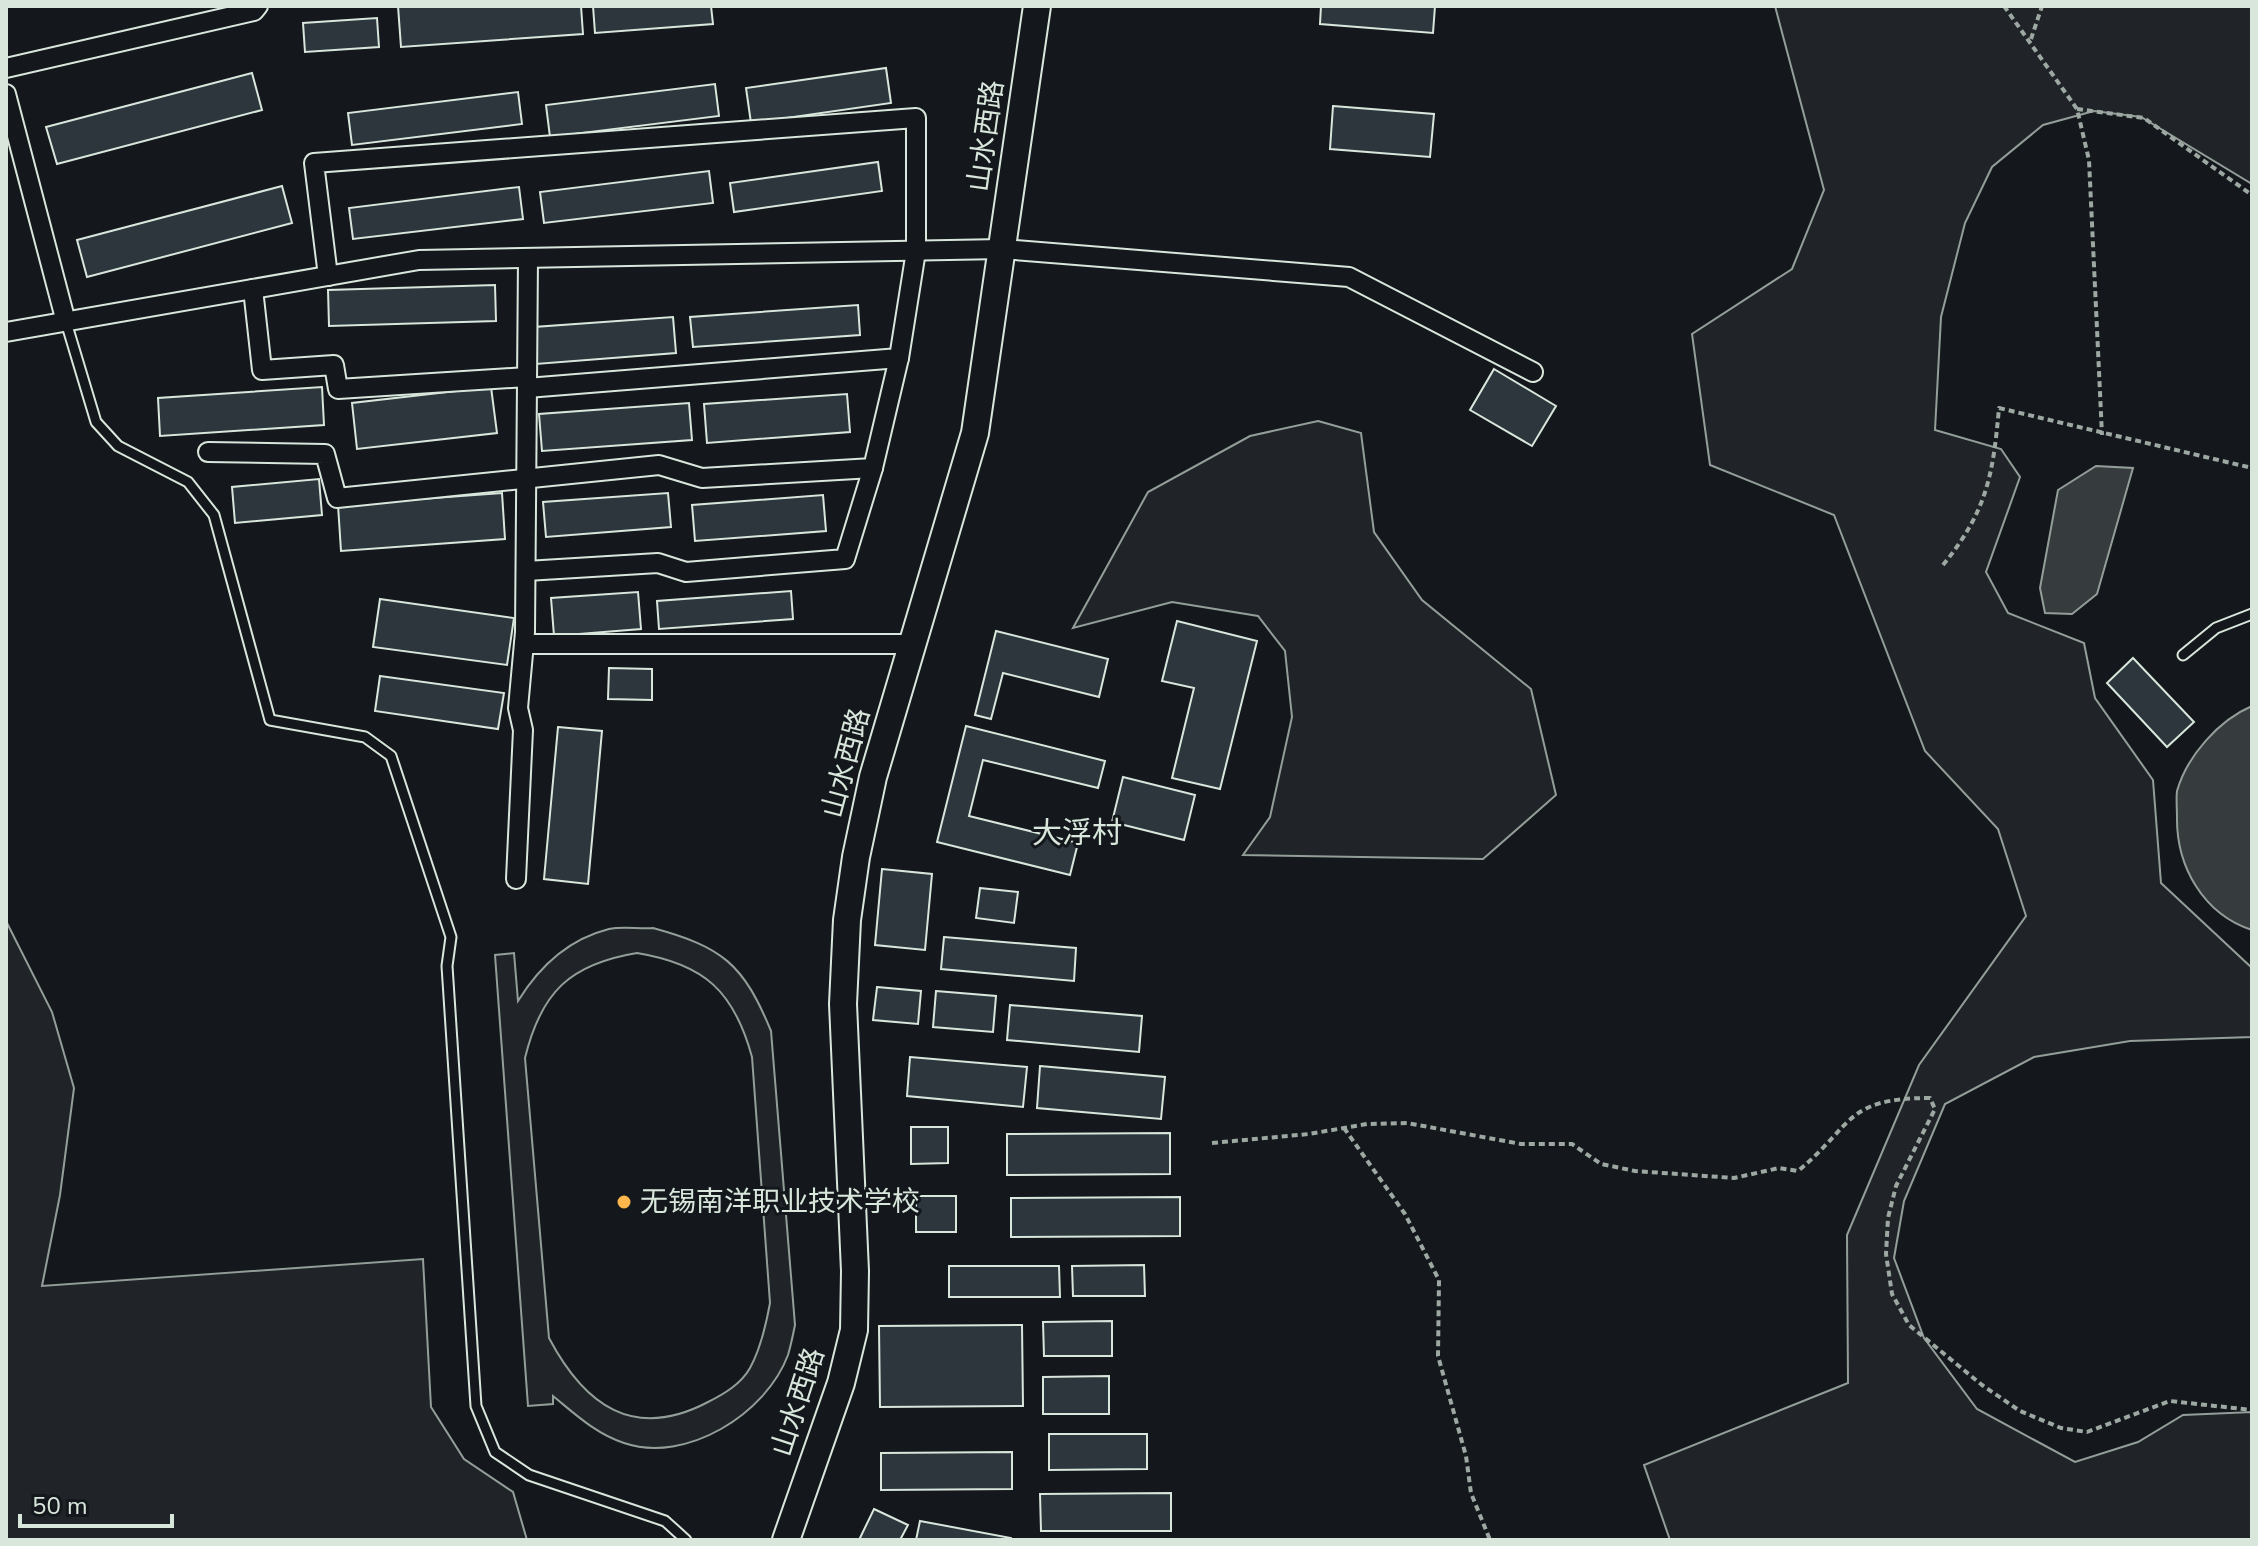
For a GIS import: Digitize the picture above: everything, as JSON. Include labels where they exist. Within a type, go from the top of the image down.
[{"type":"street","points":[[6,68],[254,11],[258,6]]},
{"type":"street","name":"山水西路","points":[[786,1540],[841,1383],[854,1330],[855,1271],[843,1004],[847,920],[873,777],[975,433],[1037,6]]},
{"type":"street","points":[[6,94],[66,322]]},
{"type":"street","points":[[328,276],[314,163],[916,118],[916,251],[899,358],[873,468],[845,559],[686,572],[658,563],[526,571]]},
{"type":"street","points":[[6,332],[419,260],[1002,249],[1349,277],[1533,372]]},
{"type":"street","points":[[516,879],[523,730],[518,708],[526,571],[528,258]]},
{"type":"street","points":[[253,289],[262,370],[334,365],[338,389],[527,382],[899,358]]},
{"type":"street","points":[[208,452],[325,454],[337,498],[659,465],[702,478],[873,468]]},
{"type":"street","points":[[524,644],[912,644]]},
{"type":"lane","points":[[66,322],[96,422],[118,446],[188,482],[214,515],[270,720],[365,737],[391,756],[451,937],[447,966],[476,1406],[495,1452],[529,1475],[665,1521],[686,1540]]},
{"type":"lane","points":[[2183,655],[2216,628],[2252,614]]},
{"type":"path","points":[[2004,6],[2031,39],[2077,109],[2089,160],[2102,435]]},
{"type":"path","points":[[2031,39],[2042,6]]},
{"type":"path","points":[[2077,109],[2144,118],[2252,195]]},
{"type":"path","points":[[1943,565],[1969,534],[1993,475],[1999,408],[2102,435],[2252,468]]},
{"type":"path","points":[[1212,1143],[1407,1123],[1521,1144],[1572,1144],[1601,1164],[1635,1171],[1734,1178],[1779,1168],[1798,1171],[1815,1157],[1834,1132],[1865,1106],[1905,1098],[1930,1098],[1935,1109],[1896,1186],[1888,1218],[1886,1254],[1892,1294],[1909,1325],[2007,1402],[2061,1428],[2087,1432],[2170,1401],[2252,1410]]},
{"type":"path","points":[[1344,1128],[1405,1214],[1439,1280],[1438,1356],[1466,1456],[1471,1493],[1490,1540]]},
{"type":"shaded area","points":[[1775,6],[2252,6],[2252,184],[2141,117],[2094,111],[2043,125],[1992,167],[1965,223],[1941,317],[1935,430],[2001,449],[2020,477],[1986,572],[2008,613],[2084,643],[2095,698],[2153,780],[2161,883],[2252,968],[2252,1037],[2130,1041],[2034,1057],[1945,1104],[1904,1201],[1894,1258],[1924,1338],[1977,1409],[2075,1462],[2138,1442],[2183,1415],[2252,1412],[2252,1540],[1670,1540],[1644,1465],[1848,1383],[1847,1235],[1919,1065],[2026,916],[1998,829],[1925,751],[1834,515],[1710,465],[1692,334],[1792,269],[1824,190]]},
{"type":"shaded area","points":[[1318,421],[1361,433],[1374,532],[1422,600],[1531,689],[1556,795],[1483,859],[1243,855],[1270,817],[1292,717],[1285,651],[1258,616],[1172,602],[1073,628],[1148,492],[1250,436]]},
{"type":"shaded area","points":[[2096,466],[2133,468],[2097,594],[2072,614],[2045,613],[2040,588],[2058,490]]},
{"type":"shaded area","points":[[2252,706],[2252,930],[2235,923],[2206,900],[2187,870],[2178,835],[2177,791],[2196,752],[2228,720]]},
{"type":"shaded area","points":[[6,921],[52,1012],[74,1088],[60,1195],[42,1286],[423,1259],[431,1407],[464,1459],[513,1492],[527,1540],[6,1540]]},
{"type":"shaded area","points":[[653,928],[697,943],[727,961],[750,989],[771,1031],[795,1325],[788,1355],[777,1377],[762,1397],[743,1414],[697,1440],[648,1448],[624,1443],[604,1434],[553,1396],[553,1404],[528,1406],[495,955],[514,953],[518,1001],[545,966],[568,947],[609,929]],"holes":[[[637,953],[660,958],[698,973],[713,984],[736,1014],[745,1034],[752,1057],[770,1303],[757,1352],[742,1379],[708,1402],[681,1413],[657,1418],[635,1417],[614,1410],[596,1398],[563,1362],[549,1338],[525,1058],[540,1015],[562,985],[576,974],[593,965]]]},
{"type":"building","points":[[398,6],[581,6],[583,34],[401,47]]},
{"type":"building","points":[[593,6],[711,6],[713,24],[595,33]]},
{"type":"building","points":[[1321,6],[1435,6],[1433,33],[1320,24]]},
{"type":"building","points":[[377,18],[379,47],[305,52],[303,23]]},
{"type":"building","points":[[886,68],[891,103],[751,123],[746,88]]},
{"type":"building","points":[[252,73],[262,110],[57,164],[46,127]]},
{"type":"building","points":[[715,84],[719,116],[550,137],[546,105]]},
{"type":"building","points":[[518,92],[522,124],[352,145],[348,113]]},
{"type":"building","points":[[1333,106],[1434,114],[1430,157],[1330,149]]},
{"type":"building","points":[[878,162],[882,191],[734,212],[730,183]]},
{"type":"building","points":[[709,171],[713,203],[544,223],[540,192]]},
{"type":"building","points":[[282,186],[292,223],[87,277],[77,240]]},
{"type":"building","points":[[519,187],[523,219],[353,239],[349,208]]},
{"type":"building","points":[[495,285],[496,321],[329,326],[328,290]]},
{"type":"building","points":[[858,305],[860,335],[693,347],[690,317]]},
{"type":"building","points":[[673,317],[676,353],[536,364],[534,327]]},
{"type":"building","points":[[1494,369],[1556,406],[1532,446],[1470,410]]},
{"type":"building","points":[[322,387],[324,425],[160,436],[158,398]]},
{"type":"building","points":[[491,387],[497,433],[357,449],[352,403]]},
{"type":"building","points":[[847,394],[850,432],[707,443],[704,404]]},
{"type":"building","points":[[689,403],[692,440],[542,451],[539,414]]},
{"type":"building","points":[[319,479],[322,515],[235,523],[232,487]]},
{"type":"building","points":[[502,493],[505,539],[341,551],[338,505]]},
{"type":"building","points":[[668,493],[671,527],[546,537],[543,502]]},
{"type":"building","points":[[823,495],[826,531],[695,541],[692,505]]},
{"type":"building","points":[[791,591],[793,619],[659,629],[657,601]]},
{"type":"building","points":[[638,592],[641,629],[554,636],[551,598]]},
{"type":"building","points":[[380,599],[514,618],[507,665],[373,647]]},
{"type":"building","points":[[1177,621],[1257,641],[1220,789],[1172,778],[1194,688],[1162,681]]},
{"type":"building","points":[[996,631],[1108,659],[1099,697],[1003,673],[991,719],[975,715]]},
{"type":"building","points":[[2133,658],[2194,722],[2167,747],[2107,683]]},
{"type":"building","points":[[609,668],[652,669],[652,700],[608,699]]},
{"type":"building","points":[[380,676],[504,693],[498,729],[375,711]]},
{"type":"building","points":[[966,726],[1105,761],[1098,788],[983,760],[969,816],[1078,843],[1070,875],[937,842]]},
{"type":"building","points":[[558,727],[602,731],[588,884],[544,879]]},
{"type":"building","points":[[1123,777],[1195,795],[1184,840],[1112,822]]},
{"type":"building","points":[[882,869],[932,874],[925,950],[875,945]]},
{"type":"building","points":[[980,888],[1018,892],[1014,923],[976,918]]},
{"type":"building","points":[[944,937],[1076,948],[1074,981],[941,969]]},
{"type":"building","points":[[877,987],[921,991],[918,1024],[873,1020]]},
{"type":"building","points":[[936,991],[996,996],[993,1032],[933,1027]]},
{"type":"building","points":[[1010,1005],[1142,1016],[1139,1052],[1007,1040]]},
{"type":"building","points":[[910,1057],[1027,1067],[1023,1107],[907,1096]]},
{"type":"building","points":[[1040,1066],[1165,1077],[1161,1119],[1037,1108]]},
{"type":"building","points":[[911,1127],[948,1127],[948,1163],[911,1164]]},
{"type":"building","points":[[1170,1133],[1170,1174],[1007,1175],[1007,1134]]},
{"type":"building","points":[[916,1196],[956,1196],[956,1232],[916,1232]]},
{"type":"building","points":[[1180,1197],[1180,1236],[1011,1237],[1011,1198]]},
{"type":"building","points":[[1144,1265],[1145,1296],[1073,1296],[1072,1266]]},
{"type":"building","points":[[949,1266],[1059,1266],[1060,1297],[949,1297]]},
{"type":"building","points":[[1112,1321],[1112,1356],[1044,1356],[1043,1322]]},
{"type":"building","points":[[1022,1325],[1023,1406],[880,1407],[879,1326]]},
{"type":"building","points":[[1109,1376],[1109,1414],[1043,1414],[1043,1377]]},
{"type":"building","points":[[1049,1434],[1147,1434],[1147,1469],[1049,1470]]},
{"type":"building","points":[[1012,1452],[1012,1489],[881,1490],[881,1453]]},
{"type":"building","points":[[1171,1493],[1171,1531],[1041,1531],[1040,1494]]},
{"type":"building","points":[[874,1509],[908,1525],[900,1540],[859,1540]]},
{"type":"building","points":[[920,1521],[1011,1538],[1011,1540],[916,1540]]},
{"type":"place","name":"无锡南洋职业技术学校","points":[[624,1202]]},
{"type":"district","name":"大浮村","points":[[1077,833]]}]
